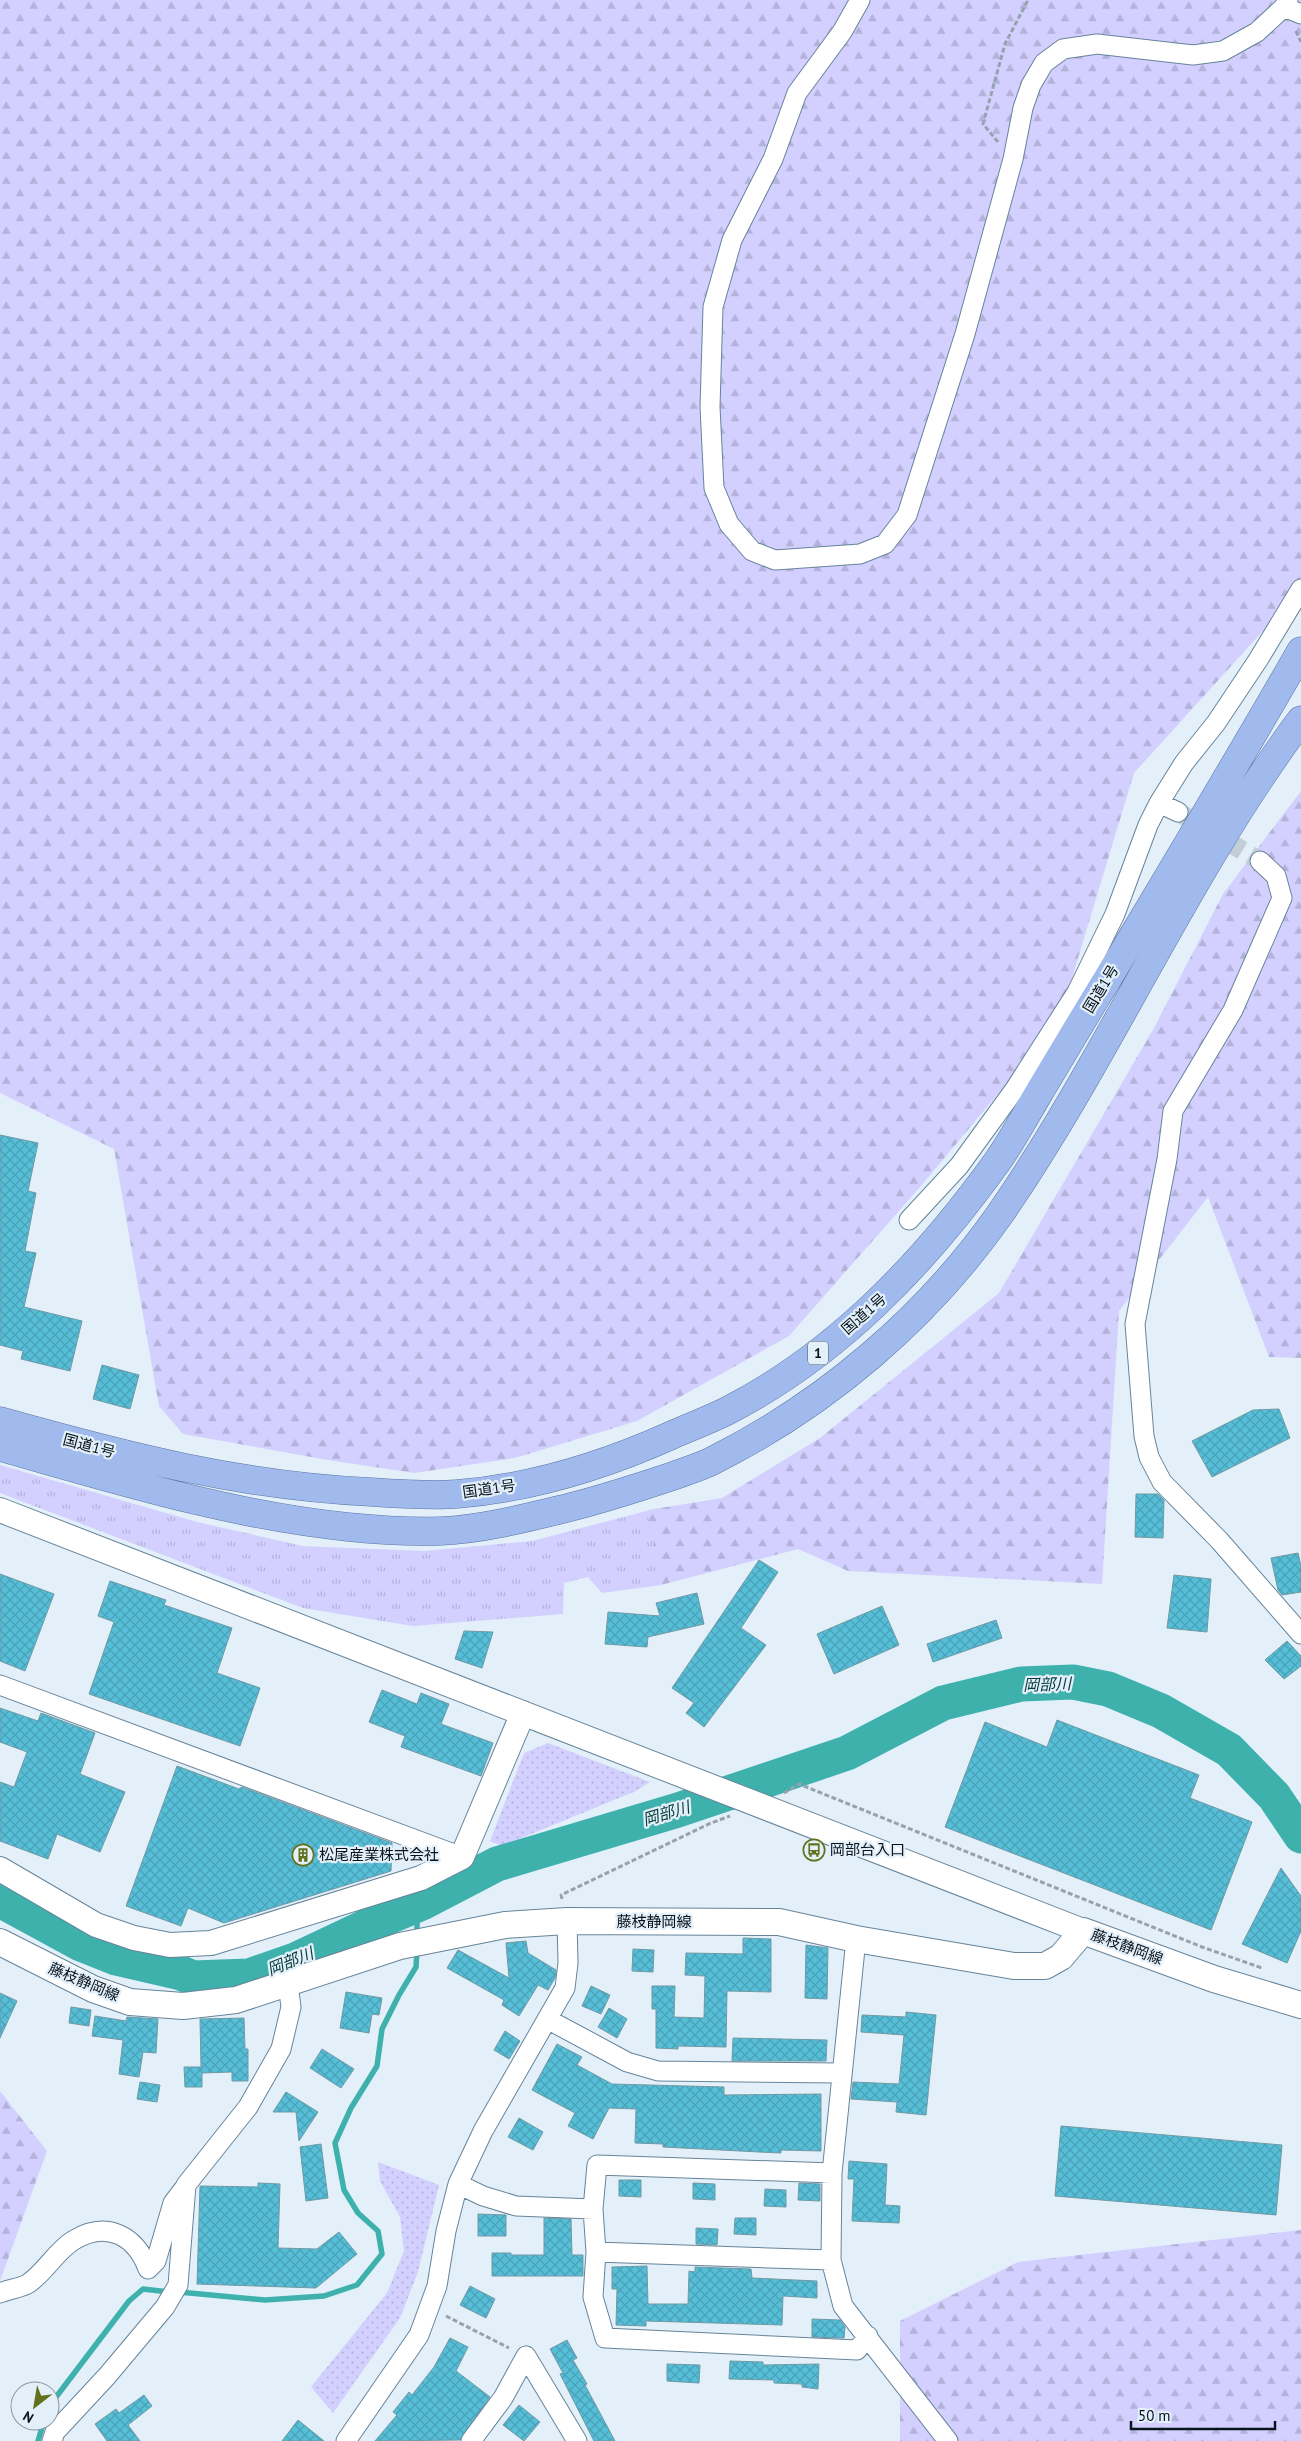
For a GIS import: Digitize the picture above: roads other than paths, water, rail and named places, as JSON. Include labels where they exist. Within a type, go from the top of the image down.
[{"type":"highway","name":"国道1号","points":[[0,1421],[109,1452],[205,1474],[291,1486],[345,1491],[455,1494],[502,1489],[593,1468],[636,1452],[728,1410],[773,1384],[825,1348],[876,1305],[948,1227],[999,1158],[1217,796],[1301,651]]},
{"type":"highway","name":"国道1号","points":[[0,1447],[179,1497],[253,1512],[349,1527],[442,1530],[517,1520],[620,1495],[710,1462],[803,1408],[860,1365],[934,1296],[998,1216],[1042,1148],[1217,845],[1301,720]]},
{"type":"main road","name":"藤枝静岡線","points":[[0,1942],[93,1989],[130,2002],[183,2006],[236,2000],[400,1946],[505,1925],[567,1921],[779,1922],[856,1939],[1014,1966],[1045,1966],[1061,1958],[1083,1930],[1214,1979],[1301,2005]]},
{"type":"street","points":[[860,0],[842,32],[797,93],[772,159],[732,240],[713,307],[710,407],[714,488],[729,524],[752,551],[774,560],[860,554],[885,544],[907,515],[965,334],[1013,159],[1023,108],[1031,85],[1044,63],[1063,49],[1097,44],[1193,55],[1223,51],[1257,32],[1291,7]]},
{"type":"street","points":[[908,1220],[960,1166],[1015,1090],[1077,992],[1115,914],[1148,825],[1159,803],[1184,762],[1216,723],[1258,660],[1301,589]]},
{"type":"street","points":[[1159,803],[1178,812]]},
{"type":"street","points":[[1260,861],[1276,876],[1282,898],[1233,1010],[1173,1111],[1167,1159],[1136,1324],[1144,1436],[1149,1457],[1162,1482],[1219,1540],[1301,1634]]},
{"type":"street","points":[[0,1510],[1083,1930]]},
{"type":"street","points":[[0,1685],[462,1858]]},
{"type":"street","points":[[0,1869],[96,1925],[134,1938],[170,1945],[211,1943],[421,1878],[462,1858],[522,1713]]},
{"type":"street","points":[[346,2441],[414,2342],[430,2308],[458,2184],[483,2131],[564,1988],[568,1963],[567,1921]]},
{"type":"street","points":[[856,1939],[832,2173],[830,2260],[843,2306],[948,2441]]},
{"type":"street","points":[[0,2293],[28,2284],[73,2240],[92,2232],[114,2232],[129,2239],[142,2252],[148,2269],[156,2261],[173,2204],[248,2106],[281,2049],[291,2007],[288,1984]]},
{"type":"street","points":[[547,2019],[627,2062],[658,2071],[841,2073]]},
{"type":"street","points":[[832,2173],[597,2165],[593,2209],[596,2252],[593,2297],[606,2338],[857,2350],[868,2336]]},
{"type":"street","points":[[458,2184],[483,2196],[516,2206],[593,2209]]},
{"type":"street","points":[[52,2441],[55,2432],[107,2376],[165,2307],[178,2285],[186,2185]]},
{"type":"street","points":[[596,2252],[830,2260]]},
{"type":"street","points":[[471,2441],[503,2398],[526,2356],[577,2441]]},
{"type":"waterway","name":"岡部川","points":[[0,1900],[81,1944],[116,1958],[181,1973],[193,1978],[249,1976],[295,1960],[424,1902],[497,1864],[678,1810],[847,1753],[943,1703],[1021,1684],[1073,1682],[1108,1689],[1161,1711],[1229,1750],[1274,1796],[1301,1836]]},
{"type":"waterway","points":[[417,1936],[417,1916],[424,1902]]},
{"type":"waterway","points":[[179,2292],[265,2300],[324,2296],[357,2285],[382,2254],[378,2231],[358,2213],[344,2190],[335,2143],[351,2108],[377,2066],[382,2029],[416,1967],[417,1950]]},
{"type":"waterway","points":[[60,2392],[129,2301],[143,2289],[169,2292]]},
{"type":"waterway","points":[[38,2441],[41,2431]]},
{"type":"tunnel","points":[[1178,812],[1260,861]]},
{"type":"place","name":"岡部台入口","points":[[814,1850]]},
{"type":"place","name":"松尾産業株式会社","points":[[303,1855]]}]
